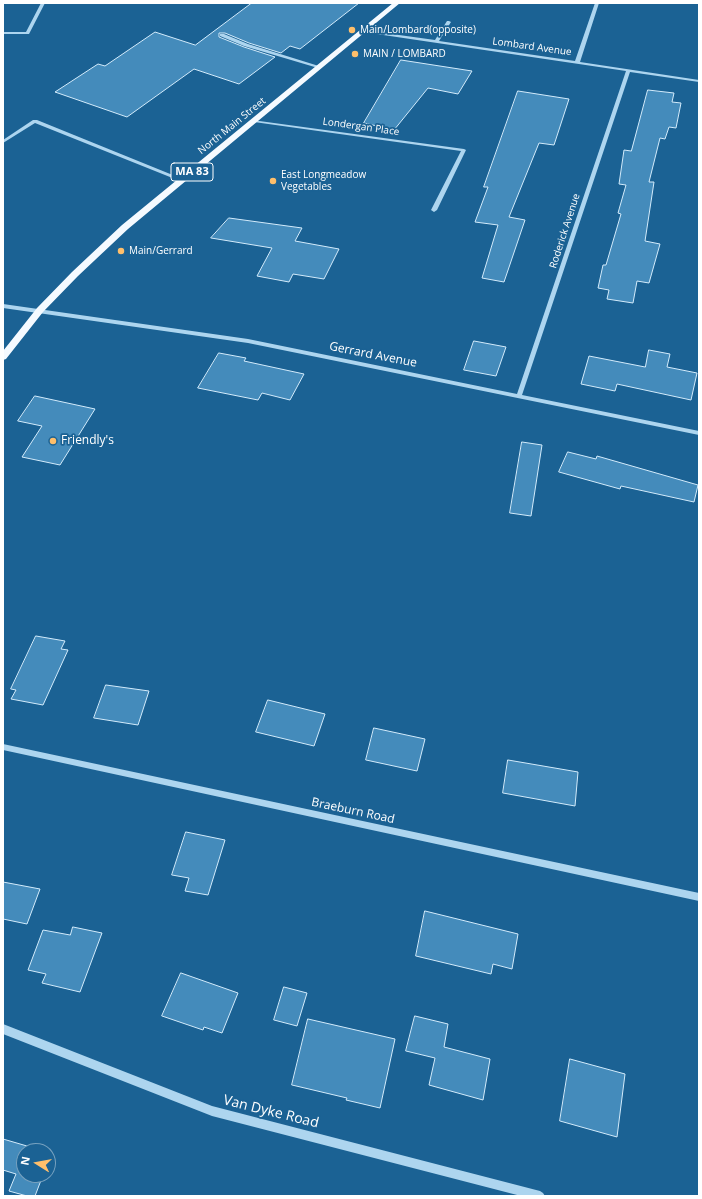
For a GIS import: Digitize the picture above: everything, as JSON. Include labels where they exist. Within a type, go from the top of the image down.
[{"type":"main road","name":"North Main Street","points":[[3,356],[40,310],[116,235],[398,3]]},
{"type":"street","points":[[3,33],[27,33],[43,3]]},
{"type":"street","points":[[577,63],[596,3]]},
{"type":"street","points":[[436,42],[448,22]]},
{"type":"street","name":"Lombard Avenue","points":[[363,31],[699,81]]},
{"type":"street","points":[[222,35],[246,45],[320,67]]},
{"type":"street","name":"Roderick Avenue","points":[[520,396],[628,71]]},
{"type":"street","points":[[3,142],[35,121],[182,180]]},
{"type":"street","name":"Londergan Place","points":[[254,121],[464,150],[434,210]]},
{"type":"street","name":"Gerrard Avenue","points":[[3,306],[40,310],[248,341],[699,433]]},
{"type":"street","name":"Braeburn Road","points":[[3,748],[699,898]]},
{"type":"street","name":"Van Dyke Road","points":[[3,1029],[212,1111],[540,1196]]},
{"type":"building","points":[[252,3],[359,3],[300,49],[290,46],[281,53],[249,43],[225,33],[219,33],[219,37],[275,57],[239,84],[194,69],[127,117],[55,92],[98,64],[105,66],[155,32],[195,45]]},
{"type":"building","points":[[401,60],[472,71],[458,94],[428,88],[394,130],[364,123]]},
{"type":"building","points":[[648,90],[674,93],[672,102],[681,103],[676,128],[669,127],[665,139],[660,138],[649,182],[654,182],[645,241],[660,244],[649,283],[637,281],[633,303],[607,299],[609,290],[598,288],[603,265],[606,265],[621,214],[618,213],[626,185],[619,184],[624,150],[631,151]]},
{"type":"building","points":[[518,91],[569,99],[554,145],[539,143],[509,217],[525,220],[504,282],[482,278],[498,225],[475,222],[488,187],[484,187]]},
{"type":"building","points":[[229,218],[302,228],[295,241],[339,249],[324,279],[293,274],[289,282],[257,276],[272,248],[211,238]]},
{"type":"building","points":[[474,341],[506,347],[496,376],[464,370]]},
{"type":"building","points":[[649,350],[670,354],[667,367],[697,373],[691,400],[617,384],[615,391],[581,384],[589,356],[645,367]]},
{"type":"building","points":[[219,353],[246,358],[244,361],[304,374],[290,400],[262,393],[258,400],[198,388]]},
{"type":"building","name":"Friendly's","points":[[35,396],[95,409],[60,465],[22,457],[42,426],[18,421]]},
{"type":"building","points":[[522,442],[542,445],[531,516],[510,513]]},
{"type":"building","points":[[568,452],[596,459],[597,456],[698,485],[694,502],[621,486],[620,489],[559,472]]},
{"type":"building","points":[[36,636],[65,641],[61,649],[68,650],[43,705],[11,699],[16,690],[11,689]]},
{"type":"building","points":[[106,685],[149,691],[138,725],[94,718]]},
{"type":"building","points":[[268,700],[325,714],[314,746],[256,732]]},
{"type":"building","points":[[374,728],[425,739],[417,771],[366,760]]},
{"type":"building","points":[[508,760],[578,772],[575,806],[503,793]]},
{"type":"building","points":[[186,832],[225,840],[208,895],[185,891],[189,878],[172,875]]},
{"type":"building","points":[[3,882],[40,889],[27,924],[3,919]]},
{"type":"building","points":[[425,911],[518,934],[512,969],[493,964],[491,974],[416,956]]},
{"type":"building","points":[[73,927],[102,933],[80,992],[42,983],[46,974],[28,970],[43,930],[70,935]]},
{"type":"building","points":[[181,973],[238,993],[222,1033],[204,1027],[203,1030],[162,1016]]},
{"type":"building","points":[[284,987],[307,993],[297,1026],[274,1020]]},
{"type":"building","points":[[415,1016],[448,1024],[444,1047],[490,1059],[483,1100],[429,1085],[435,1058],[406,1051]]},
{"type":"building","points":[[308,1019],[395,1039],[380,1108],[346,1100],[347,1098],[292,1085]]},
{"type":"building","points":[[570,1059],[625,1074],[617,1137],[560,1121]]},
{"type":"building","points":[[3,1139],[17,1143],[16,1174],[3,1170]]},
{"type":"building","points":[[16,1174],[16,1183],[40,1183],[35,1196],[27,1196],[9,1191]]},
{"type":"place","name":"Main/Lombard(opposite)","points":[[352,30]]},
{"type":"place","name":"MAIN / LOMBARD","points":[[355,54]]},
{"type":"place","name":"East Longmeadow Vegetables","points":[[273,181]]},
{"type":"place","name":"Main/Gerrard","points":[[121,251]]},
{"type":"place","name":"Friendly's","points":[[53,441]]}]
